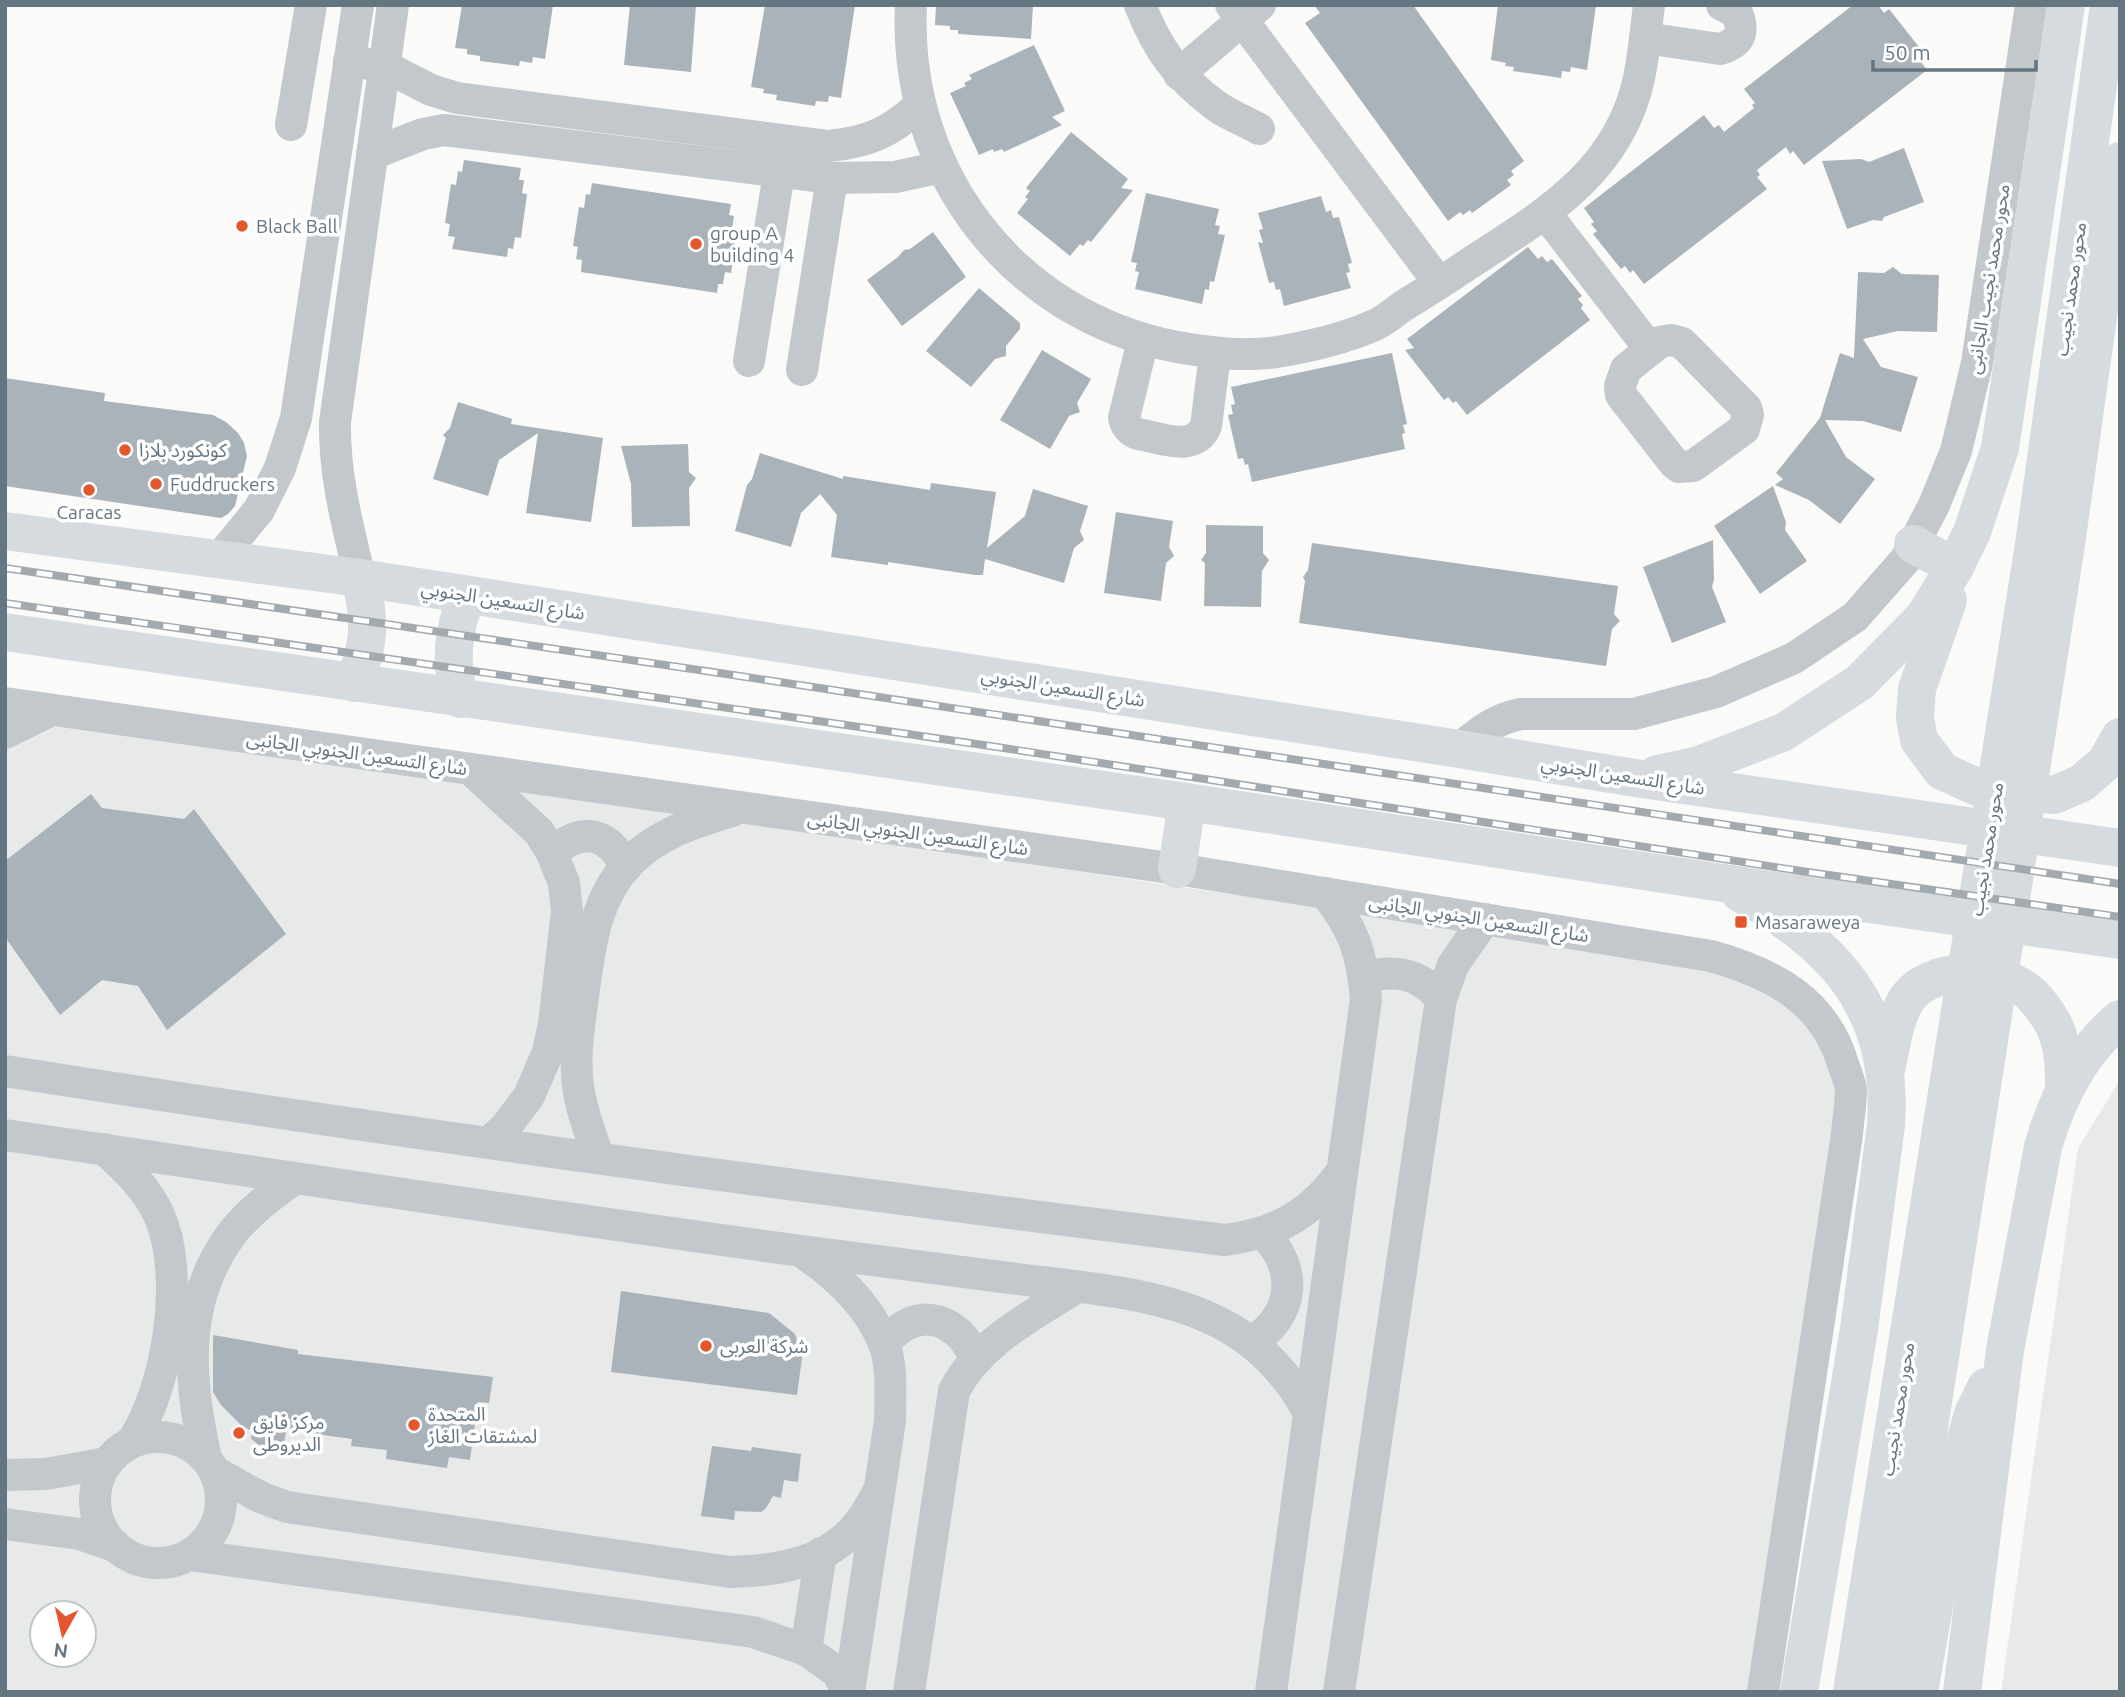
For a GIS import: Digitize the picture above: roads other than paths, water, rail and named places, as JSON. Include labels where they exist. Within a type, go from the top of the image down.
[{"type":"main road","points":[[1635,778],[1699,765],[1784,732],[1860,682],[1924,617],[1955,567],[1972,532],[2000,447],[2067,5]]},
{"type":"main road","name":"محور محمد نجيب","points":[[1888,1692],[2051,541],[2109,5]]},
{"type":"main road","name":"محور محمد نجيب","points":[[1852,1692],[2051,541],[2120,161]]},
{"type":"main road","name":"شارع التسعين الجنوبي","points":[[5,531],[467,594],[1635,778],[2120,848]]},
{"type":"main road","points":[[1913,544],[1955,567]]},
{"type":"main road","points":[[1955,567],[1949,600],[1917,689],[1916,718],[1919,740],[1942,771],[1977,787],[2053,795],[2082,783],[2106,762],[2120,737]]},
{"type":"main road","points":[[354,683],[364,660],[369,632],[367,605],[360,579]]},
{"type":"main road","points":[[460,699],[455,679],[454,636],[467,594]]},
{"type":"main road","points":[[5,632],[1187,802],[2120,940]]},
{"type":"main road","points":[[1177,869],[1187,802]]},
{"type":"main road","points":[[1723,883],[1772,910],[1802,932],[1830,958],[1857,992],[1875,1030],[1886,1072],[1886,1125],[1859,1329],[1799,1692]]},
{"type":"main road","points":[[1886,1072],[1897,1023],[1906,1000],[1924,983],[1947,974],[1976,973],[2005,980],[2030,993],[2052,1020],[2063,1053],[2064,1088]]},
{"type":"main road","points":[[1962,1692],[2005,1350],[2043,1147],[2064,1088],[2104,1050],[2120,1019]]},
{"type":"main road","points":[[1826,1692],[1855,1493],[1862,1417],[1859,1329]]},
{"type":"main road","points":[[1919,1692],[1959,1463],[1973,1414],[2005,1350]]},
{"type":"street","points":[[291,125],[311,5]]},
{"type":"street","points":[[218,560],[259,510],[280,468],[296,418],[358,5]]},
{"type":"street","points":[[360,579],[338,482],[334,453],[335,422],[393,5]]},
{"type":"street","points":[[911,5],[912,56],[920,104],[942,167],[969,215],[1004,256],[1045,292],[1092,320],[1143,340],[1215,354],[1276,352],[1334,339],[1371,327],[1546,214],[1578,187],[1596,166],[1626,119],[1639,79],[1649,5]]},
{"type":"street","points":[[1140,5],[1153,37],[1179,74],[1216,107],[1259,129]]},
{"type":"street","points":[[1645,38],[1720,49],[1731,45],[1739,36],[1741,24],[1737,13],[1722,5]]},
{"type":"street","name":"محور محمد نجيب الجانبى","points":[[1913,544],[1934,505],[1956,451],[1977,363],[2031,5]]},
{"type":"street","points":[[1179,74],[1245,10],[1439,283]]},
{"type":"street","points":[[349,61],[384,66],[432,90],[449,95],[829,146],[854,144],[890,129],[920,104]]},
{"type":"street","points":[[444,130],[449,95]]},
{"type":"street","points":[[687,160],[691,129]]},
{"type":"street","points":[[372,154],[423,134],[444,130],[832,178],[895,177],[942,167]]},
{"type":"street","points":[[749,361],[779,173]]},
{"type":"street","points":[[802,370],[832,178]]},
{"type":"street","points":[[1546,214],[1650,349]]},
{"type":"street","points":[[1143,340],[1125,418],[1126,425],[1138,434],[1185,442],[1195,441],[1202,435],[1206,426],[1215,354]]},
{"type":"street","points":[[1459,749],[1484,728],[1507,717],[1521,714],[1634,714],[1716,692],[1794,658],[1855,617],[1906,559],[1913,544]]},
{"type":"street","name":"شارع التسعين الجنوبي الجانبى","points":[[5,703],[1177,869],[1724,960],[1749,967],[1785,986],[1815,1012],[1838,1048],[1851,1089],[1847,1133],[1763,1692]]},
{"type":"street","points":[[5,733],[52,710]]},
{"type":"street","points":[[470,769],[539,832],[552,853],[564,883],[567,911],[554,1024],[548,1052],[529,1096],[505,1128],[489,1142]]},
{"type":"street","points":[[598,1157],[582,1109],[576,1043],[591,938],[599,910],[626,867],[653,842],[679,828],[743,808]]},
{"type":"street","points":[[552,853],[566,841],[584,836],[593,837],[603,839],[618,850],[626,867]]},
{"type":"street","points":[[1271,1692],[1366,999],[1357,948],[1345,917],[1325,893]]},
{"type":"street","points":[[1339,1692],[1441,999],[1453,965],[1485,919]]},
{"type":"street","points":[[1364,978],[1376,974],[1401,973],[1424,982],[1441,999]]},
{"type":"street","points":[[5,1071],[920,1202],[1225,1240],[1263,1233],[1289,1221],[1315,1204],[1342,1171]]},
{"type":"street","points":[[5,1135],[800,1251],[1077,1287],[1150,1300],[1203,1315],[1252,1342],[1284,1373],[1308,1411]]},
{"type":"street","points":[[104,1149],[144,1190],[158,1213],[168,1239],[173,1266],[163,1363],[151,1405],[132,1442]]},
{"type":"street","points":[[5,1524],[80,1534],[115,1546],[131,1557],[151,1562],[171,1562],[190,1555],[208,1539],[219,1518],[222,1495],[196,1414],[191,1369],[200,1298],[214,1262],[235,1230],[252,1212],[295,1178]]},
{"type":"street","points":[[1252,1342],[1272,1326],[1280,1315],[1288,1290],[1285,1265],[1280,1253],[1263,1233]]},
{"type":"street","points":[[800,1251],[834,1274],[861,1304],[884,1342],[890,1380],[890,1421],[849,1692]]},
{"type":"street","points":[[909,1692],[954,1391],[975,1359],[996,1340],[1077,1287]]},
{"type":"street","points":[[884,1342],[907,1324],[921,1320],[935,1321],[949,1325],[961,1333],[970,1345],[975,1359]]},
{"type":"street","points":[[115,1546],[103,1531],[97,1515],[95,1497],[98,1479],[118,1451],[132,1442],[151,1437],[172,1438],[190,1445],[211,1465],[262,1499],[286,1507],[730,1572],[768,1571],[804,1562],[838,1545],[859,1524],[879,1490]]},
{"type":"street","points":[[5,1475],[46,1474],[107,1463]]},
{"type":"street","points":[[806,1650],[821,1553]]},
{"type":"street","points":[[190,1555],[753,1632],[806,1650],[837,1672],[849,1692]]},
{"type":"railway","points":[[5,568],[2120,884]]},
{"type":"railway","points":[[5,603],[997,747],[1801,871],[2120,917]]},
{"type":"place","name":"Black Ball","points":[[242,226]]},
{"type":"place","name":"group A building 4","points":[[696,244]]},
{"type":"place","name":"كونكورد بلازا","points":[[125,450]]},
{"type":"place","name":"Fuddruckers","points":[[156,484]]},
{"type":"place","name":"Caracas","points":[[89,490]]},
{"type":"place","name":"Masaraweya","points":[[1741,922]]},
{"type":"place","name":"شركة العربى","points":[[706,1346]]},
{"type":"place","name":"المتحدة لمشتقات الغاز","points":[[414,1425]]},
{"type":"place","name":"مركز فايق الديروطى","points":[[239,1433]]}]
